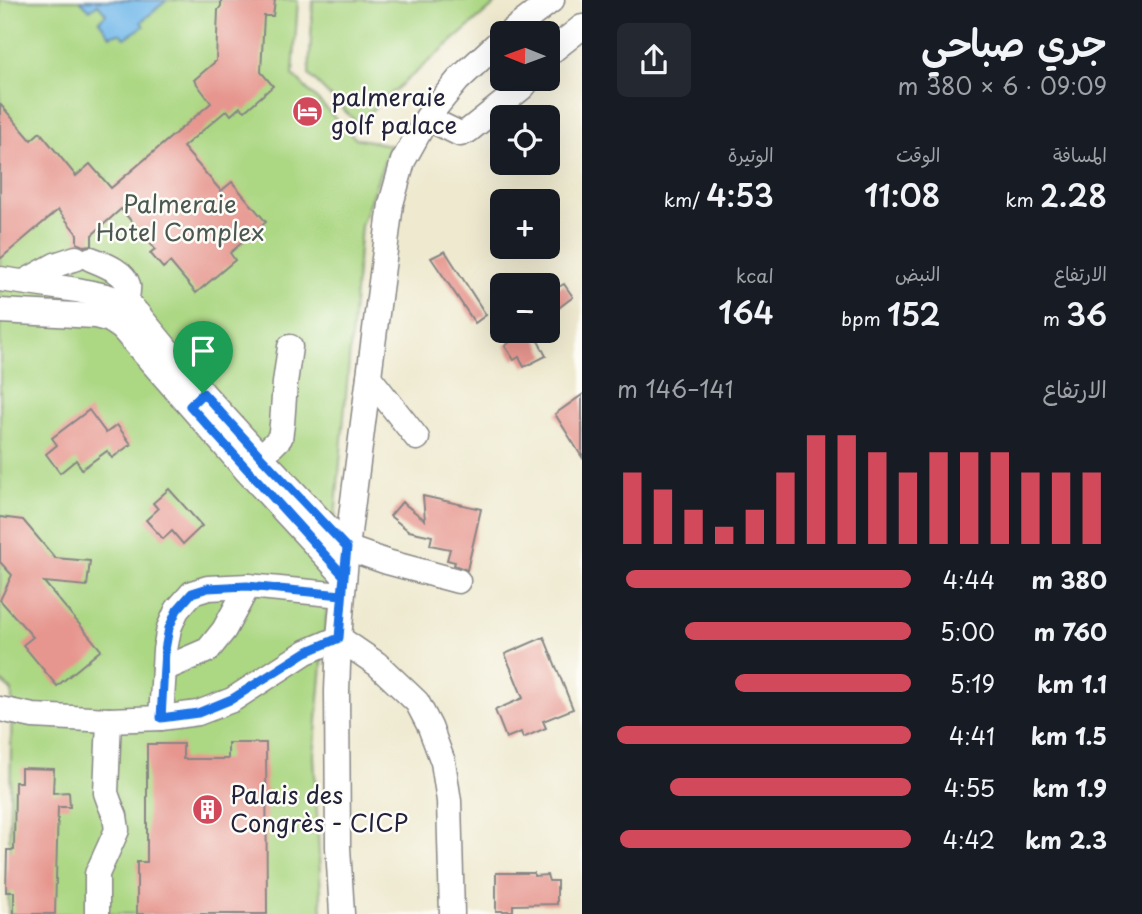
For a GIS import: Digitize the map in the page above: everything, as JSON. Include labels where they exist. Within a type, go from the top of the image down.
[{"type":"street","points":[[525,21],[552,0]]},
{"type":"street","points":[[560,44],[582,27]]},
{"type":"street","points":[[342,914],[338,821],[339,638],[347,548],[391,204],[403,161],[428,118],[458,80],[490,50]]},
{"type":"street","points":[[428,118],[460,134],[483,121],[518,91]]},
{"type":"street","points":[[12,281],[55,265],[84,258],[116,271],[125,280],[128,286],[126,302]]},
{"type":"street","points":[[12,281],[77,290],[126,302],[137,313],[196,400]]},
{"type":"street","points":[[0,311],[95,316],[110,320],[122,328],[196,400],[254,464],[347,548],[387,562],[458,580]]},
{"type":"street","points":[[254,464],[280,438],[290,346]]},
{"type":"street","points":[[369,377],[417,438]]},
{"type":"street","points":[[254,464],[343,586]]},
{"type":"street","points":[[161,718],[169,628],[177,610],[192,593],[208,588],[247,586],[343,586]]},
{"type":"street","points":[[164,669],[208,650],[224,630],[247,586]]},
{"type":"street","points":[[0,709],[33,716],[109,720],[198,713],[232,699],[306,652],[339,638]]},
{"type":"street","points":[[339,638],[377,664],[417,702],[430,727],[443,762],[449,801],[452,914]]},
{"type":"street","points":[[97,914],[97,874],[117,830],[116,816],[106,793],[109,720]]},
{"type":"green space","name":"Palmeraie Hotel Complex","points":[[0,0],[298,0],[293,75],[355,138],[390,145],[361,226],[314,755],[322,914],[8,914],[12,691],[0,680]]},
{"type":"green space","points":[[313,0],[500,0],[357,123],[309,75]]},
{"type":"water","points":[[80,0],[167,0],[141,22],[144,26],[125,38],[121,34],[110,36],[99,21],[106,14],[98,4],[90,10]]},
{"type":"building","points":[[221,0],[275,0],[273,16],[264,16],[261,72],[273,86],[245,111],[240,107],[231,115],[227,110],[183,147],[221,191],[232,182],[266,222],[230,253],[235,260],[196,293],[170,262],[163,268],[150,253],[155,249],[121,209],[92,235],[92,245],[84,246],[77,243],[77,234],[58,210],[0,259],[0,104],[31,140],[40,132],[76,176],[90,164],[111,188],[211,103],[194,80],[216,61],[218,10]]},
{"type":"building","points":[[445,251],[486,315],[475,323],[431,258]]},
{"type":"building","points":[[564,284],[573,297],[560,307],[560,286]]},
{"type":"building","points":[[509,343],[539,343],[546,356],[524,367],[519,357],[514,360],[505,346]]},
{"type":"building","points":[[582,395],[582,457],[555,414]]},
{"type":"building","points":[[89,410],[106,433],[117,425],[131,444],[112,458],[107,451],[82,469],[76,460],[60,473],[46,454],[57,445],[52,438]]},
{"type":"building","points":[[169,489],[202,526],[183,544],[172,531],[163,539],[146,520],[158,509],[153,503]]},
{"type":"building","points":[[423,496],[481,509],[467,570],[447,560],[450,549],[430,545],[432,536],[409,531],[390,516],[402,502],[425,520]]},
{"type":"building","points":[[0,517],[23,520],[55,558],[90,561],[87,586],[44,582],[101,650],[57,686],[23,645],[33,637],[0,600],[12,575],[0,562]]},
{"type":"building","points":[[544,637],[573,709],[543,721],[546,728],[523,738],[521,732],[506,738],[495,710],[523,698],[505,654]]},
{"type":"building","name":"Palais des Congrès - CICP","points":[[228,743],[266,743],[267,914],[137,914],[137,862],[147,862],[147,744],[183,744],[183,759],[228,759]]},
{"type":"building","points":[[21,768],[54,769],[53,793],[69,792],[70,807],[58,807],[55,914],[14,914],[14,892],[6,892],[7,850],[14,850],[15,782],[21,782]]},
{"type":"building","points":[[496,873],[547,875],[549,881],[557,881],[557,904],[513,905],[513,911],[496,911]]},
{"type":"place","name":"palmeraie golf palace","points":[[308,112]]},
{"type":"place","name":"Palais des Congrès - CICP","points":[[207,810]]},
{"type":"route","points":[[203,393],[190,406],[344,576],[339,638],[306,652],[232,699],[198,713],[161,718],[169,628],[177,610],[192,593],[208,588],[247,586],[342,595],[344,576],[347,548],[203,393]]}]
